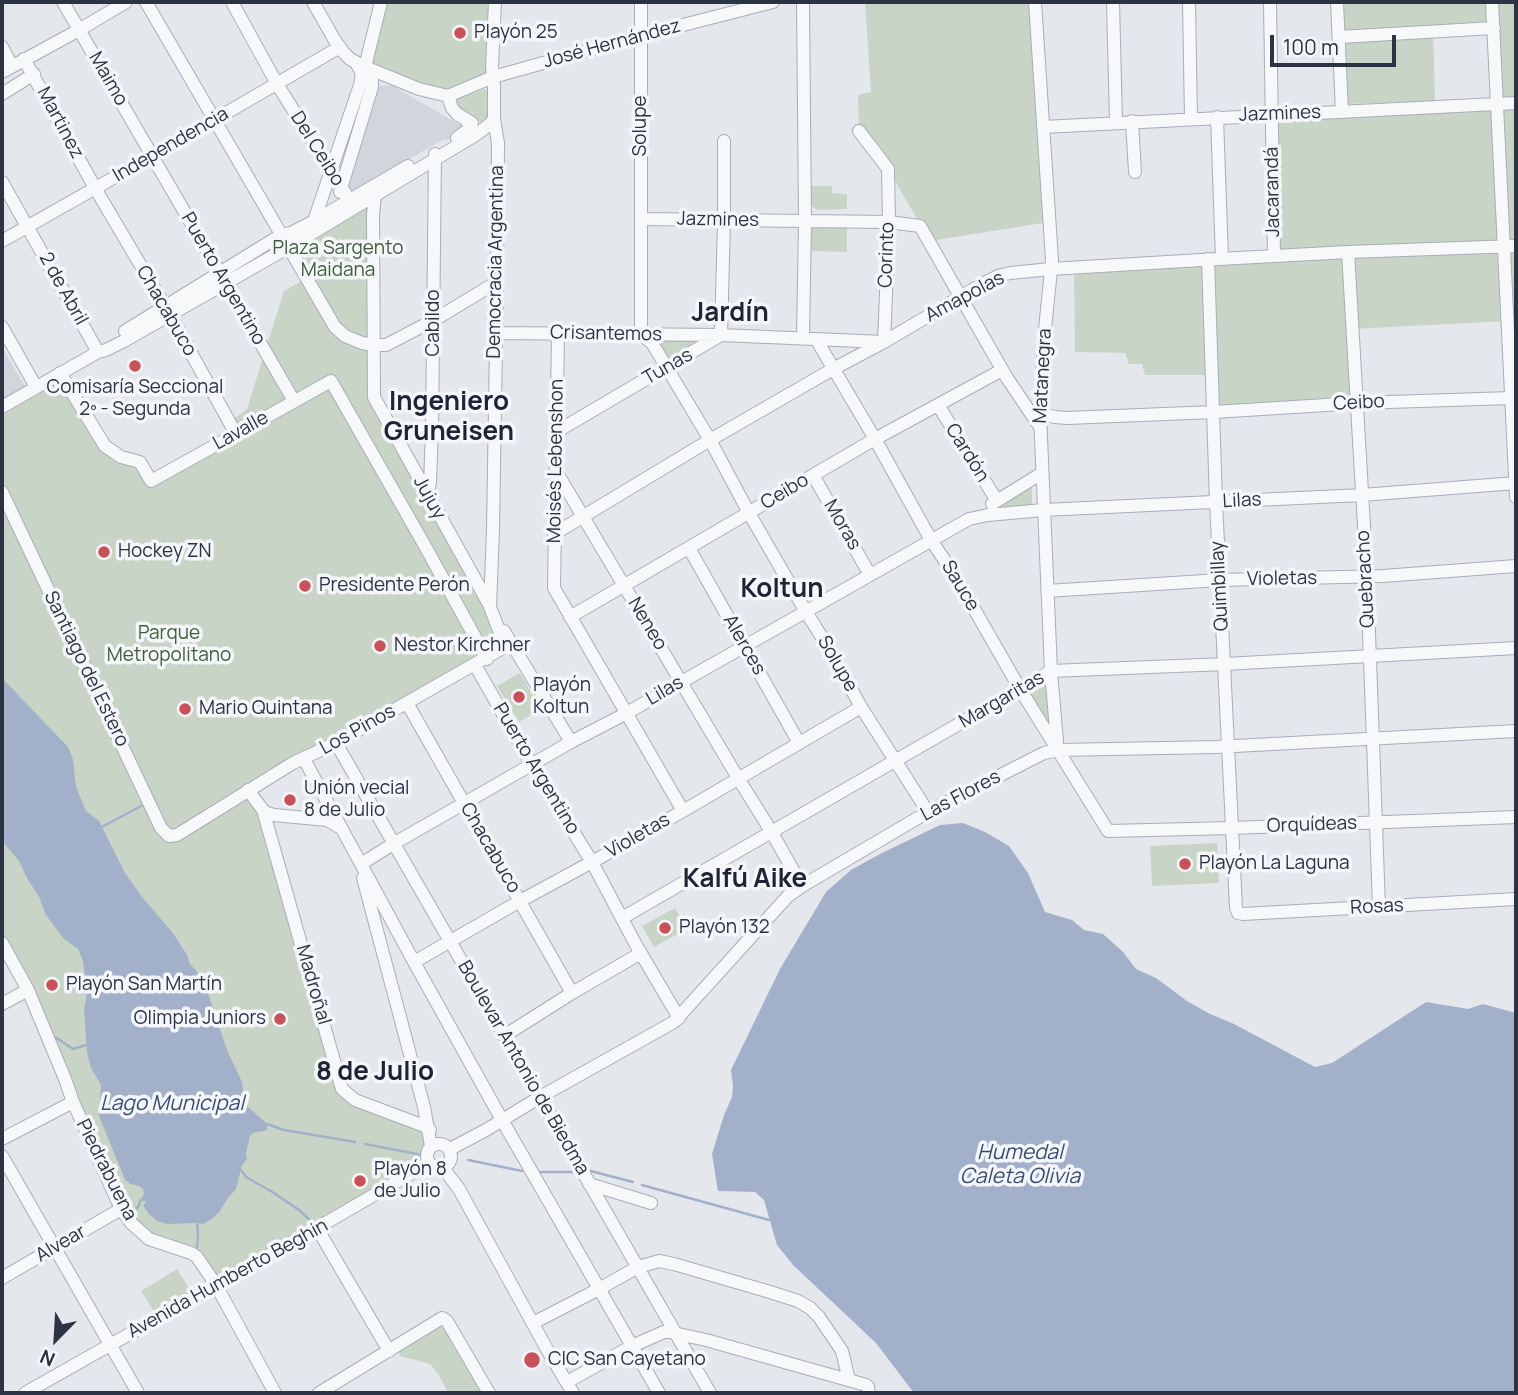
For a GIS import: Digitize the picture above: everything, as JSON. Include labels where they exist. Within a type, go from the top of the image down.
[{"type":"street","name":"Maimo","points":[[63,2],[152,156]]},
{"type":"street","points":[[2,47],[7,69],[126,2]]},
{"type":"street","points":[[146,2],[335,327],[348,338],[380,346],[391,342],[497,282]]},
{"type":"street","name":"Del Ceibo","points":[[232,2],[277,84],[348,200],[353,204],[363,202]]},
{"type":"street","points":[[313,2],[343,52],[379,79],[366,86],[332,172],[320,223]]},
{"type":"street","points":[[370,70],[382,2]]},
{"type":"street","name":"Democracia Argentina","points":[[490,607],[497,282],[498,142],[494,118],[493,77],[495,2]]},
{"type":"street","name":"Solupe","points":[[641,2],[641,334],[652,343],[861,707],[928,812]]},
{"type":"street","name":"José Hernández","points":[[448,96],[493,77],[773,2]]},
{"type":"street","points":[[803,2],[809,339]]},
{"type":"street","name":"Matanegra","points":[[1035,2],[1052,260],[1044,339],[1040,421],[1051,671],[1059,750]]},
{"type":"street","points":[[1113,2],[1116,122]]},
{"type":"street","points":[[1189,2],[1191,119]]},
{"type":"street","name":"Jacarandá","points":[[1270,2],[1274,256]]},
{"type":"street","points":[[1337,2],[1342,112]]},
{"type":"street","points":[[1492,2],[1510,246],[1516,497]]},
{"type":"street","points":[[1339,37],[1494,28]]},
{"type":"street","name":"Independencia","points":[[2,241],[340,47]]},
{"type":"street","name":"Martinez","points":[[24,59],[95,188]]},
{"type":"street","points":[[2,407],[98,352],[102,345],[223,278],[289,247],[332,217],[342,187],[366,86],[362,73],[370,70],[419,89],[448,96],[452,108],[470,126],[435,155]]},
{"type":"street","points":[[2,94],[34,74]]},
{"type":"street","name":"Jazmines","points":[[1043,127],[1516,103]]},
{"type":"street","points":[[1217,117],[1222,259]]},
{"type":"street","points":[[335,207],[376,190],[484,128],[494,118]]},
{"type":"street","points":[[466,120],[484,128],[498,142]]},
{"type":"street","points":[[1132,121],[1135,172]]},
{"type":"street","name":"Corinto","points":[[859,131],[888,169],[884,342]]},
{"type":"street","points":[[721,335],[724,141]]},
{"type":"street","name":"Cabildo","points":[[427,495],[432,429],[435,155]]},
{"type":"street","name":"Puerto Argentino","points":[[152,156],[294,401]]},
{"type":"street","name":"2 de Abril","points":[[2,182],[98,352]]},
{"type":"street","name":"Chacabuco","points":[[95,188],[236,434]]},
{"type":"street","points":[[223,278],[281,235],[320,223],[363,202],[376,190]]},
{"type":"street","name":"Jujuy","points":[[376,190],[373,215],[374,397],[490,607],[571,742]]},
{"type":"street","name":"Jazmines","points":[[641,219],[888,222],[920,226],[960,298]]},
{"type":"street","name":"Amapolas","points":[[554,534],[710,440],[998,276],[1051,269],[1208,259],[1510,246]]},
{"type":"street","name":"Quebracho","points":[[1348,252],[1367,577],[1379,907]]},
{"type":"street","name":"Quimbillay","points":[[1208,259],[1216,502],[1238,913]]},
{"type":"street","points":[[960,298],[1002,370],[1040,421]]},
{"type":"street","points":[[2,327],[36,387]]},
{"type":"street","name":"Crisantemos","points":[[496,333],[721,335],[884,342]]},
{"type":"street","name":"Moisés Lebenshon","points":[[558,334],[554,588],[570,617]]},
{"type":"street","name":"Tunas","points":[[556,432],[721,335]]},
{"type":"street","name":"Sauce","points":[[809,339],[833,369],[931,540],[1108,831]]},
{"type":"street","name":"Ceibo","points":[[570,617],[875,439],[1002,370]]},
{"type":"street","name":"Lavalle","points":[[60,373],[105,446],[121,457],[140,463],[151,481],[331,381]]},
{"type":"street","name":"Puerto Argentino","points":[[331,381],[425,547],[532,765],[592,862],[679,1018]]},
{"type":"street","name":"Ceibo","points":[[1040,421],[1055,417],[1214,412],[1358,402],[1513,403]]},
{"type":"street","name":"Cardón","points":[[938,405],[997,501]]},
{"type":"street","name":"Neneo","points":[[556,471],[802,886]]},
{"type":"street","name":"Lilas","points":[[361,864],[571,742],[969,519],[1042,473]]},
{"type":"street","name":"Moras","points":[[813,475],[870,575]]},
{"type":"street","name":"Lilas","points":[[969,519],[1043,510],[1362,495],[1516,483]]},
{"type":"street","name":"Santiago del Estero","points":[[2,492],[161,828],[169,836],[177,835]]},
{"type":"street","name":"Alerces","points":[[689,548],[799,743]]},
{"type":"street","name":"Violetas","points":[[1047,591],[1220,580],[1367,577],[1516,566]]},
{"type":"street","points":[[481,662],[501,649],[503,643],[490,607]]},
{"type":"street","points":[[570,617],[682,811]]},
{"type":"street","name":"Margaritas","points":[[622,918],[1051,671],[1516,648]]},
{"type":"street","name":"Los Pinos","points":[[177,835],[248,790],[481,662]]},
{"type":"street","name":"Chacabuco","points":[[407,703],[572,993]]},
{"type":"street","name":"Violetas","points":[[414,962],[861,707]]},
{"type":"street","name":"Las Flores","points":[[502,1120],[679,1018],[788,896],[802,886],[928,812],[1044,752],[1228,746],[1516,731]]},
{"type":"street","name":"Boulevar Antonio de Biedma","points":[[336,744],[710,1393]]},
{"type":"street","points":[[304,759],[502,1120],[659,1393]]},
{"type":"street","name":"Madroñal","points":[[248,790],[264,812],[342,1089],[355,1100],[430,1130]]},
{"type":"street","points":[[264,812],[274,816],[327,820],[342,829]]},
{"type":"street","name":"Orquídeas","points":[[1108,831],[1516,817]]},
{"type":"street","points":[[361,864],[430,1130],[431,1146],[427,1156],[429,1163],[443,1168],[450,1163],[450,1149],[441,1143],[431,1146]]},
{"type":"street","name":"Rosas","points":[[1238,913],[1516,899]]},
{"type":"street","name":"Piedrabuena","points":[[2,943],[27,990],[121,1209],[131,1223],[149,1239],[197,1257],[275,1393]]},
{"type":"street","points":[[504,1035],[641,953]]},
{"type":"street","points":[[2,1004],[27,990]]},
{"type":"street","points":[[2,1139],[73,1102]]},
{"type":"street","points":[[450,1149],[502,1120]]},
{"type":"street","points":[[2,1156],[138,1393]]},
{"type":"street","name":"Avenida Humberto Beghin","points":[[25,1393],[429,1163]]},
{"type":"street","points":[[443,1168],[459,1189],[570,1388],[632,1346],[664,1332],[866,1385],[869,1393]]},
{"type":"street","points":[[589,1184],[651,1203]]},
{"type":"street","name":"Alvear","points":[[2,1278],[121,1209]]},
{"type":"street","points":[[317,1228],[389,1351]]},
{"type":"street","points":[[533,1323],[638,1267],[659,1261],[770,1292],[810,1308],[842,1351],[849,1380]]},
{"type":"street","points":[[319,1393],[442,1318],[489,1393]]},
{"type":"shaded area","points":[[391,85],[462,126],[462,131],[352,192],[348,188],[348,182],[376,89]]},
{"type":"shaded area","points":[[2,348],[25,386],[2,399]]},
{"type":"green space","points":[[381,2],[495,2],[493,77],[448,96],[365,67]]},
{"type":"green space","points":[[865,2],[1035,2],[1049,222],[930,241],[888,169],[859,131],[858,95],[871,92]]},
{"type":"green space","points":[[1344,2],[1486,2],[1487,24],[1433,27],[1435,101],[1346,104]]},
{"type":"green space","points":[[1492,2],[1516,2],[1516,405],[1507,321],[1353,329],[1358,403],[1214,412],[1212,375],[1145,375],[1142,364],[1129,364],[1125,353],[1075,352],[1074,268],[1274,256],[1271,114],[1497,104]]},
{"type":"green space","points":[[485,89],[491,93],[490,115],[481,122],[458,108],[455,99]]},
{"type":"green space","points":[[810,186],[832,186],[832,193],[847,194],[847,209],[817,210],[811,205]]},
{"type":"green space","name":"Parque Metropolitano","points":[[376,195],[374,397],[503,643],[249,790],[263,810],[342,1089],[427,1127],[429,1149],[427,1159],[216,1285],[197,1257],[138,1230],[2,943],[2,407],[60,373],[105,446],[140,462],[151,480],[236,434],[230,422],[247,409],[284,291],[307,278],[289,247]]},
{"type":"green space","points":[[847,222],[847,252],[810,251],[811,229],[816,223]]},
{"type":"green space","points":[[651,338],[707,340],[670,363]]},
{"type":"green space","points":[[1032,484],[1032,507],[986,512]]},
{"type":"green space","name":"Playón Koltun","points":[[520,673],[541,709],[519,722],[497,686]]},
{"type":"green space","points":[[1050,679],[1056,740],[1026,693]]},
{"type":"green space","name":"Playón La Laguna","points":[[1217,843],[1219,883],[1152,886],[1150,846]]},
{"type":"green space","name":"Playón 132","points":[[675,908],[687,929],[654,947],[642,926]]},
{"type":"green space","points":[[177,1269],[191,1291],[155,1313],[141,1291]]},
{"type":"green space","points":[[439,1325],[449,1334],[482,1393],[448,1393],[430,1364],[400,1356],[397,1349]]},
{"type":"water","name":"Lago Municipal","points":[[2,678],[68,747],[73,759],[76,787],[86,811],[99,821],[125,873],[173,933],[190,964],[204,981],[227,1050],[242,1082],[245,1104],[267,1124],[267,1130],[250,1136],[247,1159],[242,1165],[236,1189],[220,1211],[203,1224],[167,1224],[157,1221],[149,1214],[143,1206],[146,1202],[141,1200],[143,1189],[126,1182],[99,1116],[101,1085],[91,1068],[87,1052],[84,1010],[87,993],[83,961],[78,949],[64,939],[46,915],[19,861],[2,841]]},
{"type":"water","name":"Humedal Caleta Olivia","points":[[963,823],[1009,846],[1028,873],[1045,912],[1072,920],[1084,930],[1103,934],[1123,952],[1136,969],[1156,978],[1187,1001],[1315,1067],[1332,1063],[1426,1002],[1468,1009],[1483,1004],[1516,1013],[1516,1393],[914,1393],[876,1343],[793,1265],[777,1245],[764,1200],[755,1192],[718,1191],[712,1154],[732,1097],[731,1070],[780,969],[826,892],[851,870],[880,854],[940,825]]},
{"type":"waterway","points":[[102,827],[141,806]]},
{"type":"waterway","points":[[55,1037],[73,1049],[86,1045]]},
{"type":"waterway","points":[[267,1124],[284,1130],[355,1142]]},
{"type":"waterway","points":[[365,1144],[422,1155]]},
{"type":"waterway","points":[[468,1160],[522,1171]]},
{"type":"waterway","points":[[241,1170],[246,1177],[274,1193],[311,1221]]},
{"type":"waterway","points":[[587,1170],[633,1182]]},
{"type":"waterway","points":[[539,1172],[575,1172]]},
{"type":"waterway","points":[[642,1185],[769,1220]]},
{"type":"waterway","points":[[129,1214],[138,1207],[141,1200]]},
{"type":"waterway","points":[[197,1223],[197,1247]]},
{"type":"place","name":"Playón 25","points":[[460,33]]},
{"type":"place","name":"Comisaría Seccional 2º - Segunda","points":[[135,366]]},
{"type":"place","name":"Hockey ZN","points":[[104,552]]},
{"type":"place","name":"Presidente Perón","points":[[305,586]]},
{"type":"place","name":"Nestor Kirchner","points":[[380,646]]},
{"type":"place","name":"Playón Koltun","points":[[519,697]]},
{"type":"place","name":"Mario Quintana","points":[[185,709]]},
{"type":"place","name":"Unión vecial 8 de Julio","points":[[290,800]]},
{"type":"place","name":"Playón La Laguna","points":[[1185,864]]},
{"type":"place","name":"Playón 132","points":[[665,928]]},
{"type":"place","name":"Playón San Martín","points":[[52,985]]},
{"type":"place","name":"Olimpia Juniors","points":[[280,1019]]},
{"type":"place","name":"Playón 8 de Julio","points":[[360,1181]]},
{"type":"place","name":"CIC San Cayetano","points":[[532,1360]]},
{"type":"district","name":"Jardín","points":[[730,314]]},
{"type":"district","name":"Ingeniero Gruneisen","points":[[449,418]]},
{"type":"district","name":"Koltun","points":[[782,590]]},
{"type":"district","name":"Kalfú Aike","points":[[745,880]]},
{"type":"district","name":"8 de Julio","points":[[375,1073]]},
{"type":"park label","name":"Plaza Sargento Maidana","points":[[338,260]]}]
